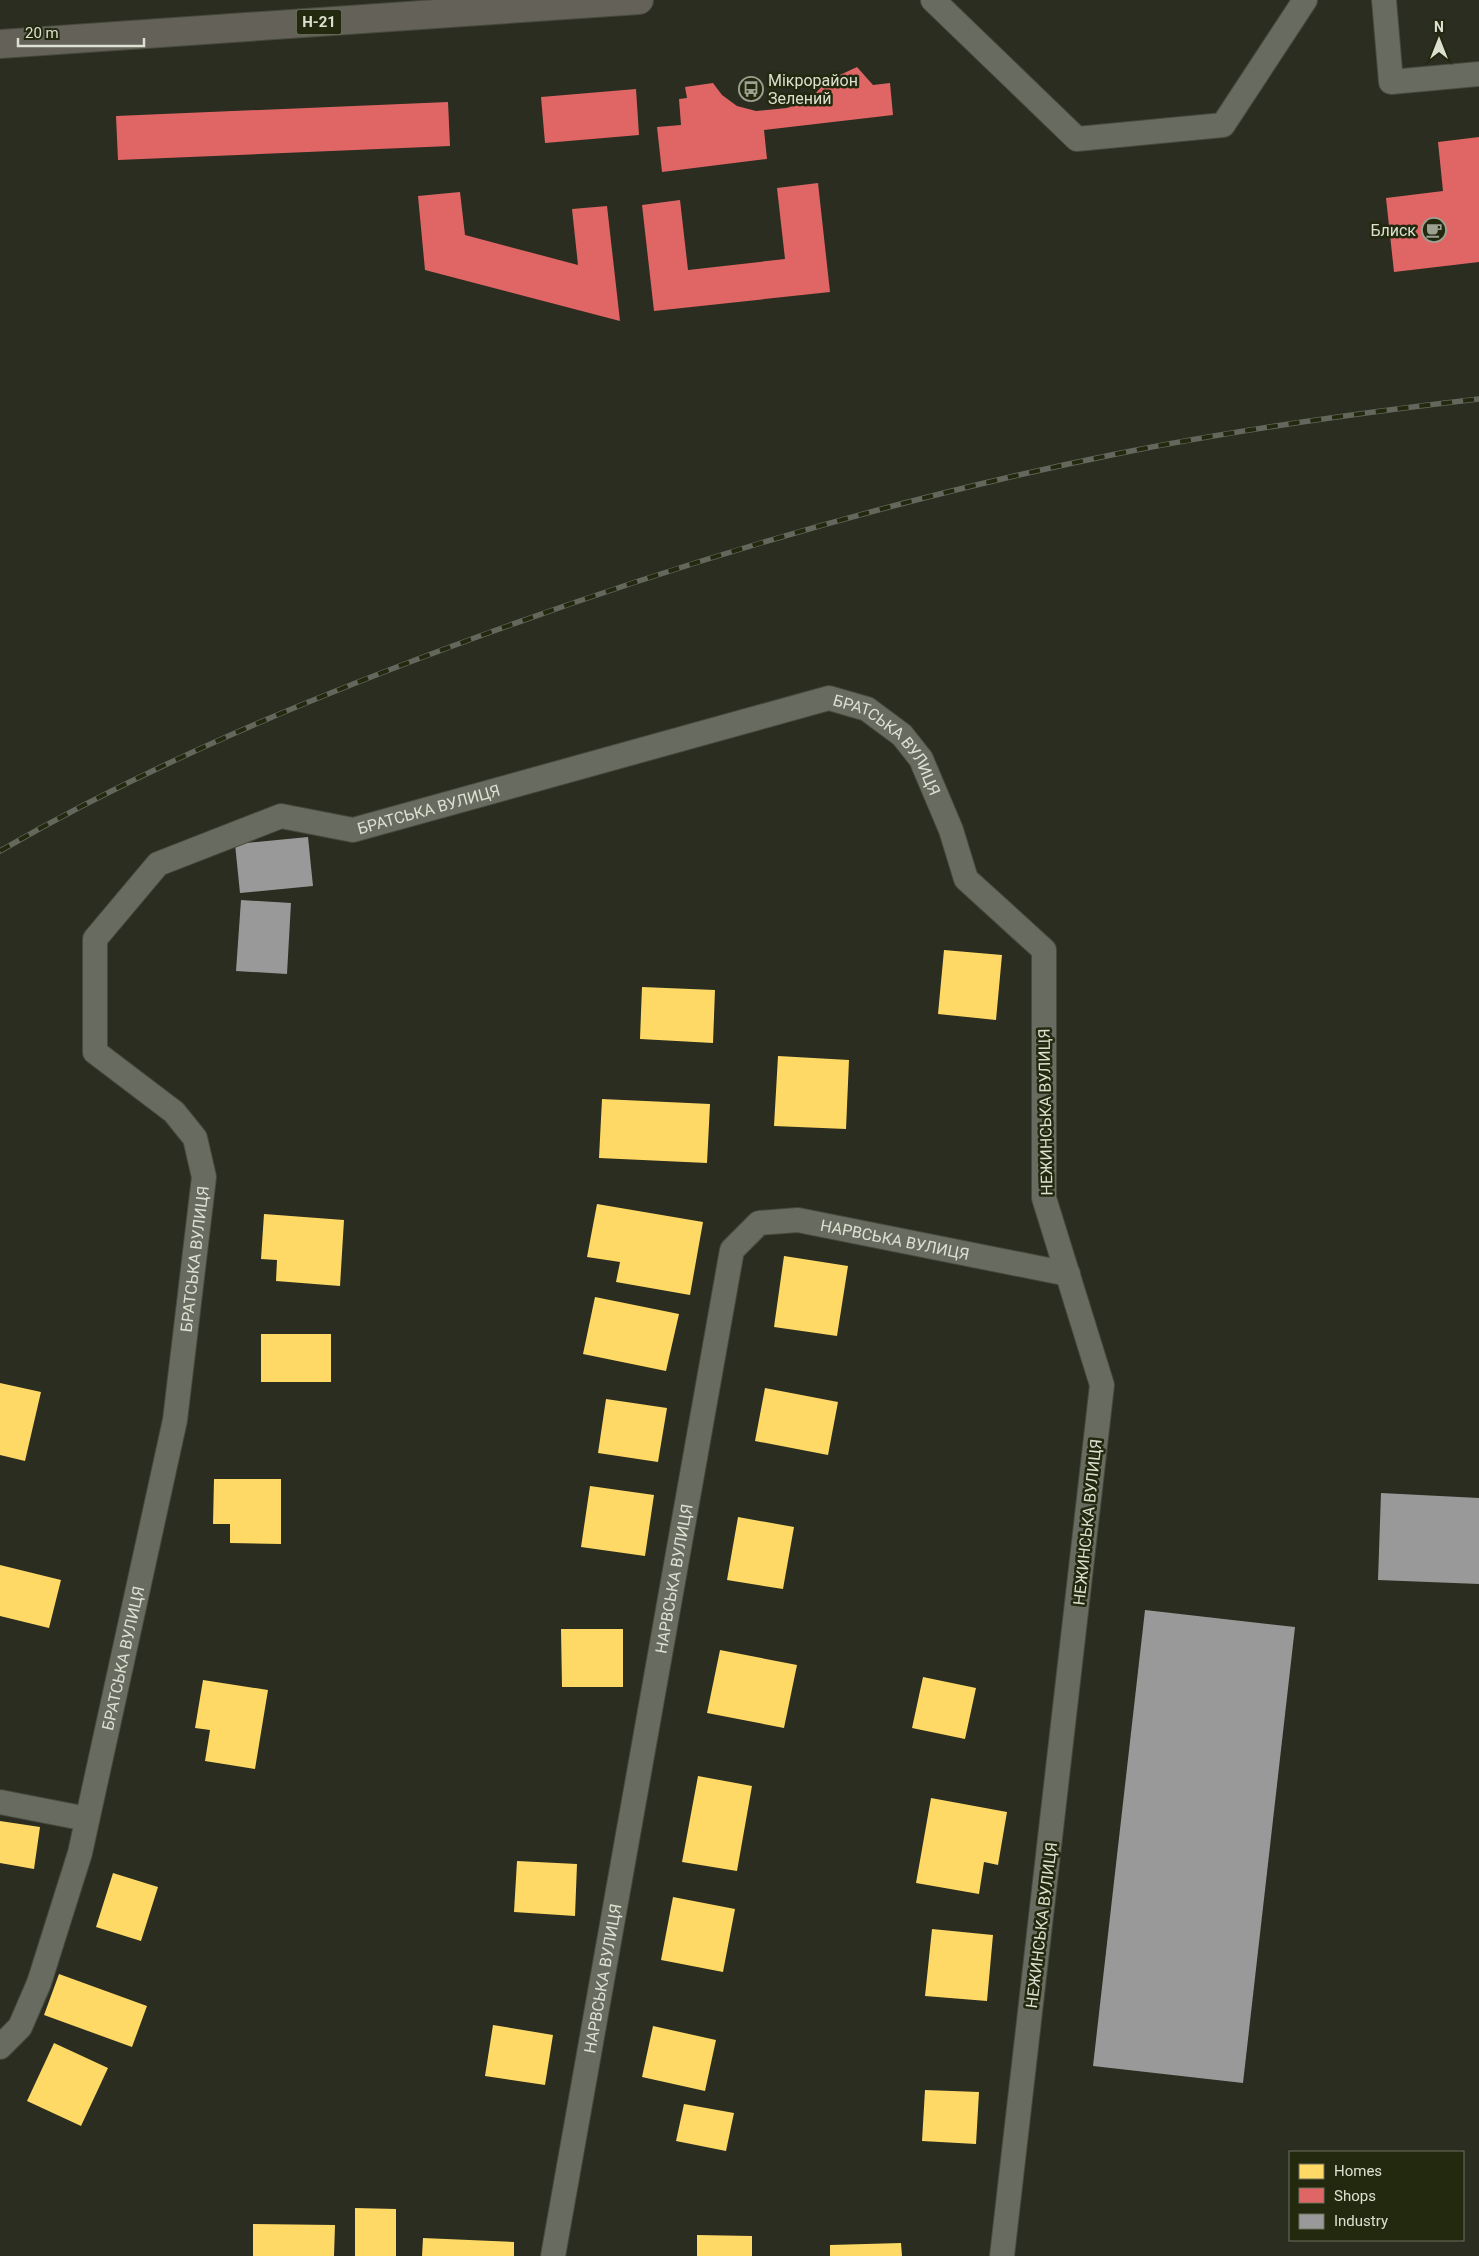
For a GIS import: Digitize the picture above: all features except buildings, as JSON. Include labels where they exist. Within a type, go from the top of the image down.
[{"type":"main road","name":"Н-21","points":[[0,44],[639,0]]},
{"type":"lane","points":[[933,0],[1077,139],[1223,125],[1305,0]]},
{"type":"lane","points":[[1384,0],[1391,82],[1479,74]]},
{"type":"lane","name":"БРАТСЬКА ВУЛИЦЯ","points":[[0,2047],[20,2027],[39,1983],[80,1853],[175,1420],[204,1177],[195,1138],[174,1112],[95,1052],[95,939],[158,864],[280,816],[352,830],[829,698],[867,709],[902,735],[921,760],[951,830]]},
{"type":"lane","name":"НЕЖИНСЬКА ВУЛИЦЯ","points":[[951,830],[966,879],[1044,950],[1044,1198],[1102,1385],[1002,2256]]},
{"type":"lane","name":"НАРВСЬКА ВУЛИЦЯ","points":[[553,2256],[732,1250],[759,1223],[798,1220],[1068,1274]]},
{"type":"lane","points":[[0,1802],[87,1819]]},
{"type":"railway","points":[[0,851],[57,819],[174,760],[294,708],[477,637],[713,557],[954,490],[1116,454],[1206,437],[1297,423],[1479,399]]},
{"type":"place","name":"Мікрорайон Зелений","points":[[751,89]]},
{"type":"place","name":"Блиск","points":[[1434,230]]}]
